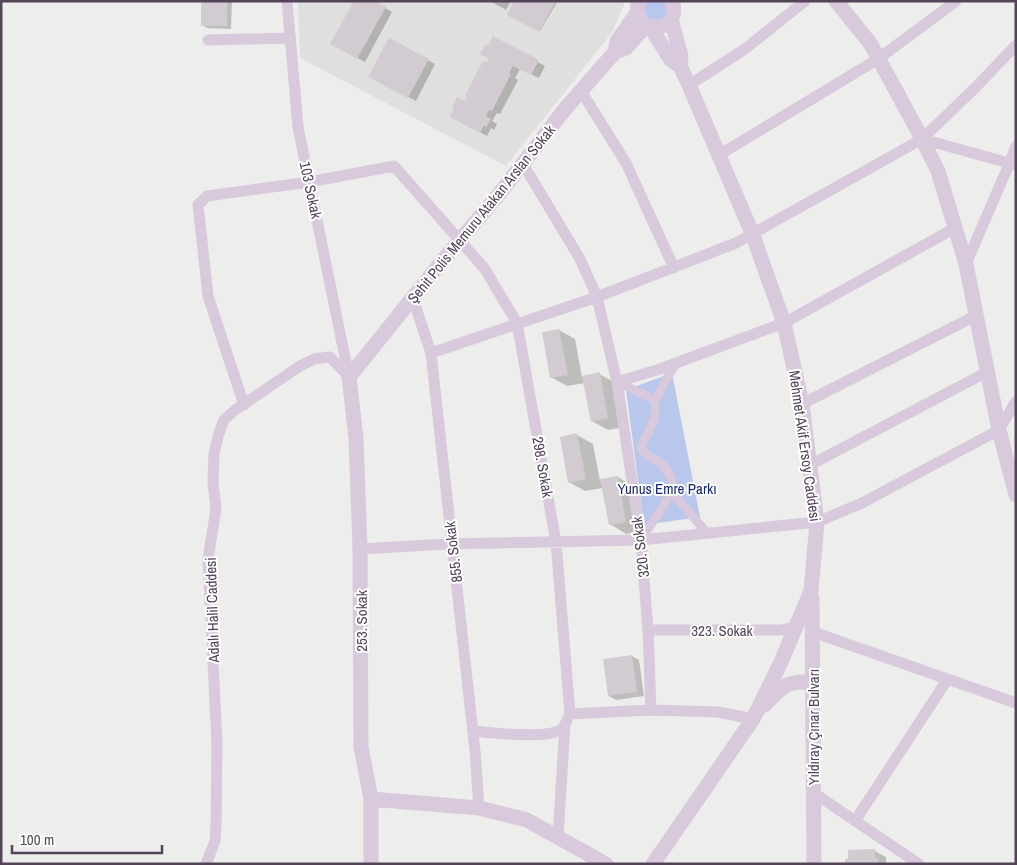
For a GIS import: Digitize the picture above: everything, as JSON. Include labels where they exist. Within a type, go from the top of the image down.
[{"type":"street","name":"103 Sokak","points":[[287,1],[298,127],[348,377]]},
{"type":"street","points":[[689,85],[745,48],[805,1]]},
{"type":"street","points":[[836,1],[870,43],[938,171],[966,264],[977,315],[986,372],[1016,495]]},
{"type":"street","points":[[719,155],[878,59],[953,2]]},
{"type":"street","points":[[638,7],[640,20],[649,27],[671,60],[680,66],[681,56],[675,8]]},
{"type":"street","points":[[615,52],[617,41],[638,7]]},
{"type":"street","points":[[615,52],[626,48],[649,27],[663,27],[675,8]]},
{"type":"street","points":[[208,40],[290,38]]},
{"type":"street","points":[[431,353],[597,297],[736,243],[922,139],[976,88],[1016,45]]},
{"type":"street","name":"Şehit Polis Memuru Atakan Arslan Sokak","points":[[348,377],[581,91],[615,52]]},
{"type":"street","name":"Mehmet Akif Ersoy Caddesi","points":[[653,864],[753,719],[781,662],[811,591],[817,522],[802,404],[784,323],[752,234],[680,66]]},
{"type":"street","points":[[581,91],[626,163],[674,268]]},
{"type":"street","points":[[922,139],[1013,164]]},
{"type":"street","points":[[966,264],[1013,164],[1016,146]]},
{"type":"street","name":"320. Sokak","points":[[523,164],[580,259],[597,297],[617,382],[641,540],[648,630],[651,710]]},
{"type":"street","name":"298. Sokak","points":[[309,182],[394,166],[486,269],[517,323],[556,542],[568,719],[558,837]]},
{"type":"street","points":[[244,405],[208,296],[198,205],[207,196],[309,182]]},
{"type":"street","points":[[617,382],[675,364],[784,323],[955,228]]},
{"type":"street","name":"855. Sokak","points":[[413,299],[431,353],[473,731],[478,808]]},
{"type":"street","points":[[802,404],[977,315]]},
{"type":"street","name":"Adalı Halil Caddesi","points":[[206,864],[215,841],[216,827],[217,744],[208,559],[216,509],[212,484],[214,453],[224,420],[235,410],[314,358],[330,356],[348,377]]},
{"type":"street","points":[[641,448],[655,418],[655,400],[675,364]]},
{"type":"street","points":[[810,465],[986,372]]},
{"type":"street","name":"253. Sokak","points":[[348,377],[356,438],[360,549],[361,747],[371,800],[370,864]]},
{"type":"street","points":[[617,382],[655,400]]},
{"type":"street","points":[[360,549],[446,544],[641,540],[817,522],[862,503],[999,430],[1016,402]]},
{"type":"street","points":[[641,448],[645,455],[657,460],[665,467],[673,480],[672,492],[641,540]]},
{"type":"street","points":[[626,449],[641,448]]},
{"type":"street","points":[[672,492],[707,534]]},
{"type":"street","name":"Yıldıray Çınar Bulvarı","points":[[811,591],[813,632],[814,864]]},
{"type":"street","name":"323. Sokak","points":[[648,630],[782,630],[796,627]]},
{"type":"street","points":[[813,632],[1016,703]]},
{"type":"street","points":[[781,662],[793,652],[807,651],[813,657]]},
{"type":"street","points":[[855,821],[947,680]]},
{"type":"street","points":[[473,731],[502,734],[552,734],[561,729],[568,719],[651,710],[718,712],[753,719],[776,693],[787,684],[800,681],[813,683]]},
{"type":"street","points":[[814,793],[919,864]]},
{"type":"street","points":[[371,800],[478,808],[527,820],[606,864]]},
{"type":"shaded area","points":[[298,1],[624,1],[624,5],[613,31],[506,166],[300,58]]},
{"type":"green space","points":[[644,1],[665,1],[667,14],[661,20],[648,20],[642,4]]},
{"type":"green space","name":"Yunus Emre Parkı","points":[[672,373],[700,517],[644,525],[626,390]]},
{"type":"building","points":[[201,1],[227,1],[227,26],[201,26]]},
{"type":"building","points":[[354,1],[376,1],[386,7],[357,59],[330,44]]},
{"type":"building","points":[[514,1],[556,1],[539,32],[507,15]]},
{"type":"building","points":[[493,36],[539,60],[531,75],[513,66],[509,73],[511,74],[492,111],[489,110],[486,116],[491,119],[486,127],[484,125],[480,133],[450,117],[457,97],[465,101],[467,97],[465,96],[483,61],[487,62],[489,59],[480,54]]},
{"type":"building","points":[[389,38],[429,59],[408,98],[368,77]]},
{"type":"building","points":[[559,329],[568,375],[550,378],[542,332]]},
{"type":"building","points":[[600,372],[608,418],[591,422],[582,376]]},
{"type":"building","points":[[577,433],[586,479],[568,483],[560,437]]},
{"type":"building","points":[[618,476],[626,522],[609,525],[600,479]]},
{"type":"building","points":[[632,655],[637,692],[608,696],[603,659]]},
{"type":"building","points":[[875,849],[875,858],[878,858],[879,864],[845,864],[845,859],[848,859],[848,850]]}]
